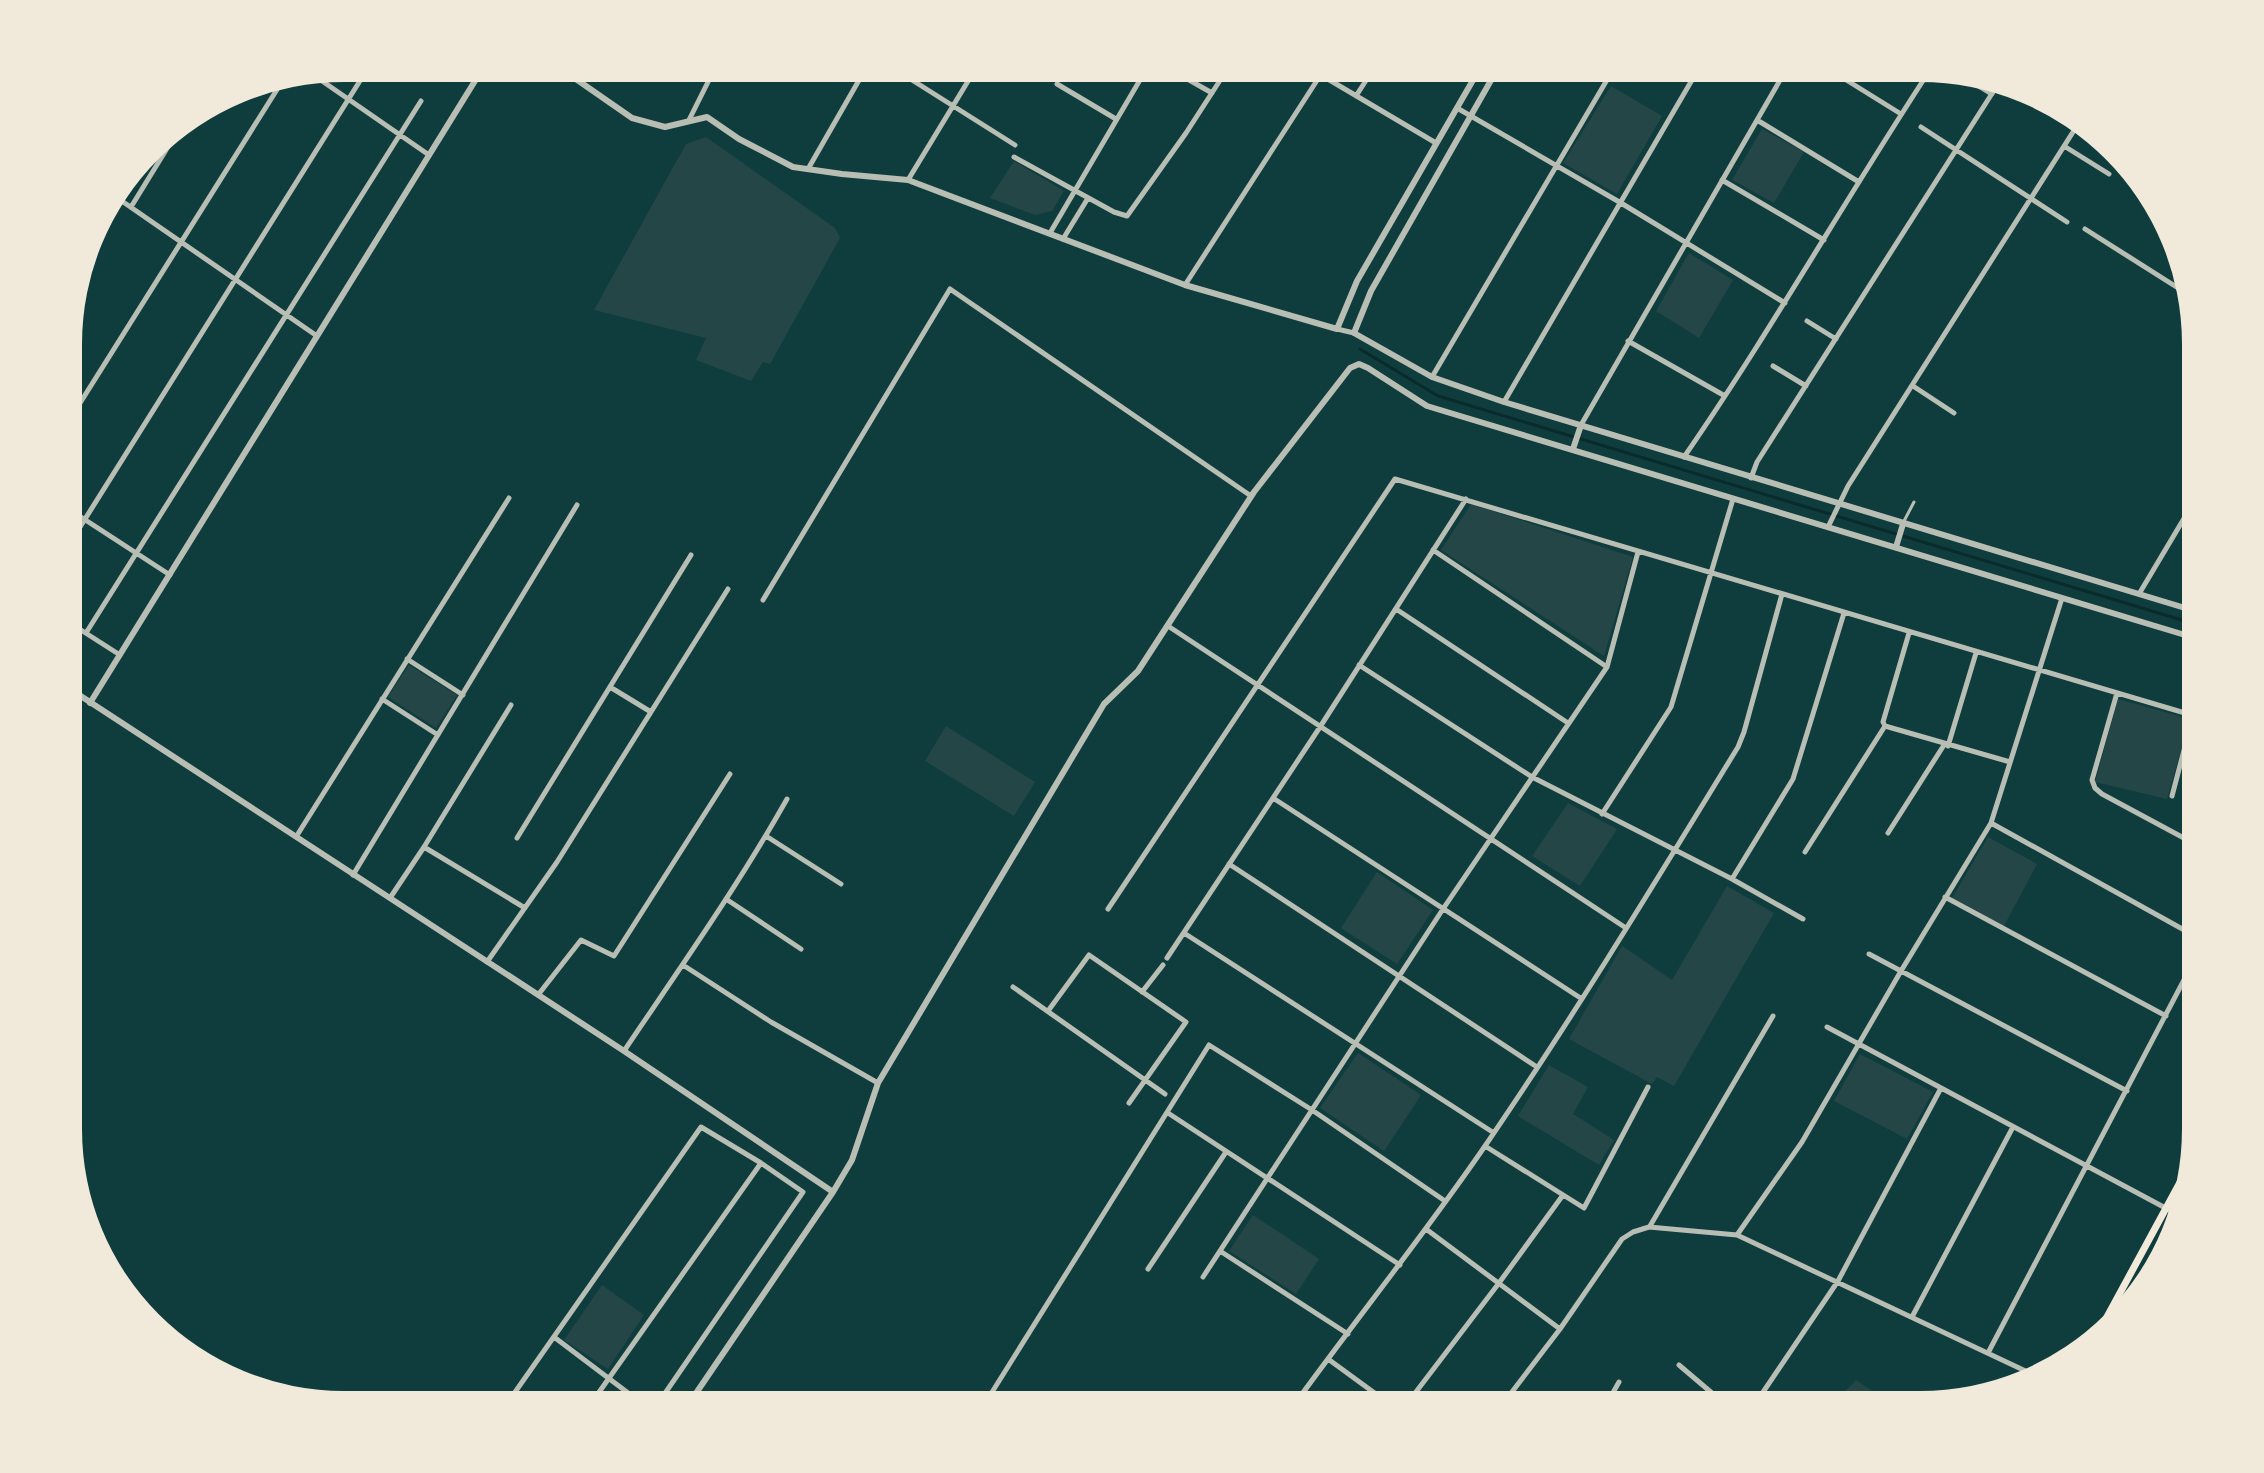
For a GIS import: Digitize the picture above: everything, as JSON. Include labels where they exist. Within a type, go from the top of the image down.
[{"type":"main road","points":[[2115,1304],[2166,1217]]},
{"type":"street","points":[[82,524],[359,82]]},
{"type":"street","points":[[90,703],[474,82]]},
{"type":"street","points":[[580,82],[632,118],[665,127],[707,117],[739,139],[793,167],[908,180],[1185,285],[1354,333],[1432,377],[1580,428],[2181,607]]},
{"type":"street","points":[[689,120],[708,82]]},
{"type":"street","points":[[808,169],[858,82]]},
{"type":"street","points":[[915,82],[1015,145]]},
{"type":"street","points":[[908,180],[968,82]]},
{"type":"street","points":[[1050,233],[1138,82]]},
{"type":"street","points":[[1193,82],[1212,93]]},
{"type":"street","points":[[1014,157],[1127,216],[1219,82]]},
{"type":"street","points":[[1185,285],[1316,82]]},
{"type":"street","points":[[1333,82],[1436,143]]},
{"type":"street","points":[[1356,96],[1365,82]]},
{"type":"street","points":[[1337,329],[1357,281],[1472,82]]},
{"type":"street","points":[[1354,333],[1371,291],[1490,82]]},
{"type":"street","points":[[1432,377],[1606,82]]},
{"type":"street","points":[[1504,402],[1691,82]]},
{"type":"street","points":[[1574,446],[1580,428],[1628,341],[1779,82]]},
{"type":"street","points":[[1850,82],[1901,114]]},
{"type":"street","points":[[1684,457],[1785,303],[1922,82]]},
{"type":"street","points":[[325,83],[429,155]]},
{"type":"street","points":[[1057,84],[1116,119]]},
{"type":"street","points":[[82,400],[276,91]]},
{"type":"street","points":[[1751,478],[1757,462],[1992,94],[1987,91]]},
{"type":"street","points":[[86,633],[421,101]]},
{"type":"street","points":[[1457,108],[1785,303]]},
{"type":"street","points":[[1757,120],[1859,182]]},
{"type":"street","points":[[1921,127],[2067,222]]},
{"type":"street","points":[[1829,524],[1837,506],[2073,132]]},
{"type":"street","points":[[2064,146],[2109,174]]},
{"type":"street","points":[[131,207],[163,155]]},
{"type":"street","points":[[1722,180],[1824,240]]},
{"type":"street","points":[[1063,239],[1088,198]]},
{"type":"street","points":[[124,202],[317,336]]},
{"type":"street","points":[[2085,229],[2175,286]]},
{"type":"street","points":[[763,600],[950,289],[1251,496]]},
{"type":"street","points":[[1807,321],[1836,339]]},
{"type":"street","points":[[1628,341],[1725,396]]},
{"type":"street","points":[[698,1391],[852,1160],[878,1083],[1104,704],[1138,671],[1251,496],[1350,368],[1359,364],[1368,368],[1427,406],[1574,446],[1733,499],[1829,524],[2181,634]]},
{"type":"street","points":[[1773,366],[1806,386]]},
{"type":"street","points":[[1913,386],[1954,413]]},
{"type":"street","points":[[1108,909],[1393,480],[1398,478],[2181,712]]},
{"type":"street","points":[[296,837],[509,498]]},
{"type":"street","points":[[1167,958],[1466,499]]},
{"type":"street","points":[[1602,814],[1671,707],[1733,499]]},
{"type":"street","points":[[353,875],[577,505]]},
{"type":"street","points":[[82,517],[170,575]]},
{"type":"street","points":[[2139,594],[2181,524]]},
{"type":"street","points":[[1896,545],[1902,526]]},
{"type":"street","points":[[1433,550],[1607,667]]},
{"type":"street","points":[[1203,1277],[1443,909],[1607,667],[1638,552]]},
{"type":"street","points":[[517,838],[691,555]]},
{"type":"street","points":[[486,962],[557,862],[728,589]]},
{"type":"street","points":[[1305,1390],[1400,1265],[1494,1133],[1582,999],[1742,740],[1782,594]]},
{"type":"street","points":[[1737,1235],[1802,1142],[1991,823],[2062,598]]},
{"type":"street","points":[[1396,609],[1569,723]]},
{"type":"street","points":[[1732,879],[1793,779],[1844,613]]},
{"type":"street","points":[[1168,626],[1626,928]]},
{"type":"street","points":[[82,630],[120,655]]},
{"type":"street","points":[[1805,852],[1885,726],[1883,722],[1909,633]]},
{"type":"street","points":[[1888,833],[1946,745],[1976,653]]},
{"type":"street","points":[[407,659],[463,695]]},
{"type":"street","points":[[1359,665],[1532,777],[1732,879],[1803,919]]},
{"type":"street","points":[[610,687],[651,712]]},
{"type":"street","points":[[2117,693],[2092,780],[2095,788],[2181,836]]},
{"type":"street","points":[[82,697],[624,1051],[833,1192]]},
{"type":"street","points":[[382,699],[438,735]]},
{"type":"street","points":[[389,899],[511,705]]},
{"type":"street","points":[[1885,726],[2010,762]]},
{"type":"street","points":[[2172,796],[2181,763]]},
{"type":"street","points":[[538,995],[581,940],[614,956],[730,774]]},
{"type":"street","points":[[1273,798],[1582,999]]},
{"type":"street","points":[[624,1051],[683,965],[787,799]]},
{"type":"street","points":[[1991,823],[2181,928]]},
{"type":"street","points":[[766,836],[841,884]]},
{"type":"street","points":[[424,847],[525,908]]},
{"type":"street","points":[[1229,864],[1537,1067]]},
{"type":"street","points":[[1945,897],[2166,1016]]},
{"type":"street","points":[[725,899],[801,949]]},
{"type":"street","points":[[1184,933],[1494,1133]]},
{"type":"street","points":[[1869,954],[2127,1091]]},
{"type":"street","points":[[1048,1011],[1089,955],[1186,1022],[1129,1103]]},
{"type":"street","points":[[683,965],[771,1022],[878,1083]]},
{"type":"street","points":[[1142,992],[1163,965]]},
{"type":"street","points":[[1013,987],[1165,1094]]},
{"type":"street","points":[[1988,1353],[2181,987]]},
{"type":"street","points":[[1649,1227],[1773,1016]]},
{"type":"street","points":[[1827,1027],[2169,1210]]},
{"type":"street","points":[[993,1391],[1209,1045],[1312,1110],[1445,1201]]},
{"type":"street","points":[[1485,1146],[1584,1208],[1648,1087]]},
{"type":"street","points":[[1764,1390],[1838,1281],[1941,1088]]},
{"type":"street","points":[[1168,1113],[1400,1265]]},
{"type":"street","points":[[516,1391],[701,1127],[803,1192],[667,1391]]},
{"type":"street","points":[[1912,1317],[2013,1127]]},
{"type":"street","points":[[1148,1269],[1226,1152]]},
{"type":"street","points":[[599,1391],[761,1163]]},
{"type":"street","points":[[1417,1390],[1563,1195]]},
{"type":"street","points":[[1513,1390],[1622,1239],[1649,1227],[1737,1235],[2023,1370]]},
{"type":"street","points":[[1426,1229],[1560,1329]]},
{"type":"street","points":[[1220,1251],[1348,1334]]},
{"type":"street","points":[[554,1337],[625,1391]]},
{"type":"street","points":[[1328,1359],[1371,1390]]},
{"type":"street","points":[[1679,1365],[1709,1390]]},
{"type":"street","points":[[1614,1390],[1619,1382]]},
{"type":"lane","points":[[1902,526],[1914,502]]},
{"type":"shaded area","points":[[1611,86],[1662,116],[1617,194],[1563,163]]},
{"type":"shaded area","points":[[1762,129],[1804,152],[1774,203],[1732,180]]},
{"type":"shaded area","points":[[706,137],[835,228],[840,238],[770,364],[763,362],[751,381],[696,360],[706,338],[594,310],[686,144]]},
{"type":"shaded area","points":[[1014,161],[1064,191],[1052,211],[1035,215],[990,198]]},
{"type":"shaded area","points":[[1689,253],[1733,280],[1699,338],[1656,311]]},
{"type":"shaded area","points":[[1471,504],[1633,557],[1604,656],[1441,550]]},
{"type":"shaded area","points":[[409,665],[457,695],[436,728],[388,697]]},
{"type":"shaded area","points":[[2118,699],[2181,716],[2181,750],[2167,799],[2095,782]]},
{"type":"shaded area","points":[[946,726],[1035,782],[1014,816],[925,761]]},
{"type":"shaded area","points":[[1568,803],[1617,829],[1580,886],[1532,856]]},
{"type":"shaded area","points":[[1988,837],[2037,864],[2004,926],[1952,898]]},
{"type":"shaded area","points":[[1377,872],[1433,910],[1397,964],[1341,928]]},
{"type":"shaded area","points":[[1727,886],[1774,913],[1674,1086],[1657,1077],[1652,1084],[1569,1039],[1622,946],[1672,980]]},
{"type":"shaded area","points":[[1358,1053],[1421,1095],[1384,1151],[1320,1108]]},
{"type":"shaded area","points":[[1860,1054],[1933,1092],[1907,1139],[1834,1101]]},
{"type":"shaded area","points":[[1549,1065],[1588,1087],[1573,1114],[1614,1140],[1599,1165],[1518,1116]]},
{"type":"shaded area","points":[[1253,1215],[1319,1259],[1296,1294],[1229,1251]]},
{"type":"shaded area","points":[[602,1285],[644,1315],[608,1369],[564,1340]]},
{"type":"shaded area","points":[[1856,1380],[1871,1390],[1846,1390]]},
{"type":"waterway","points":[[1360,349],[1438,396],[2181,620]]}]
